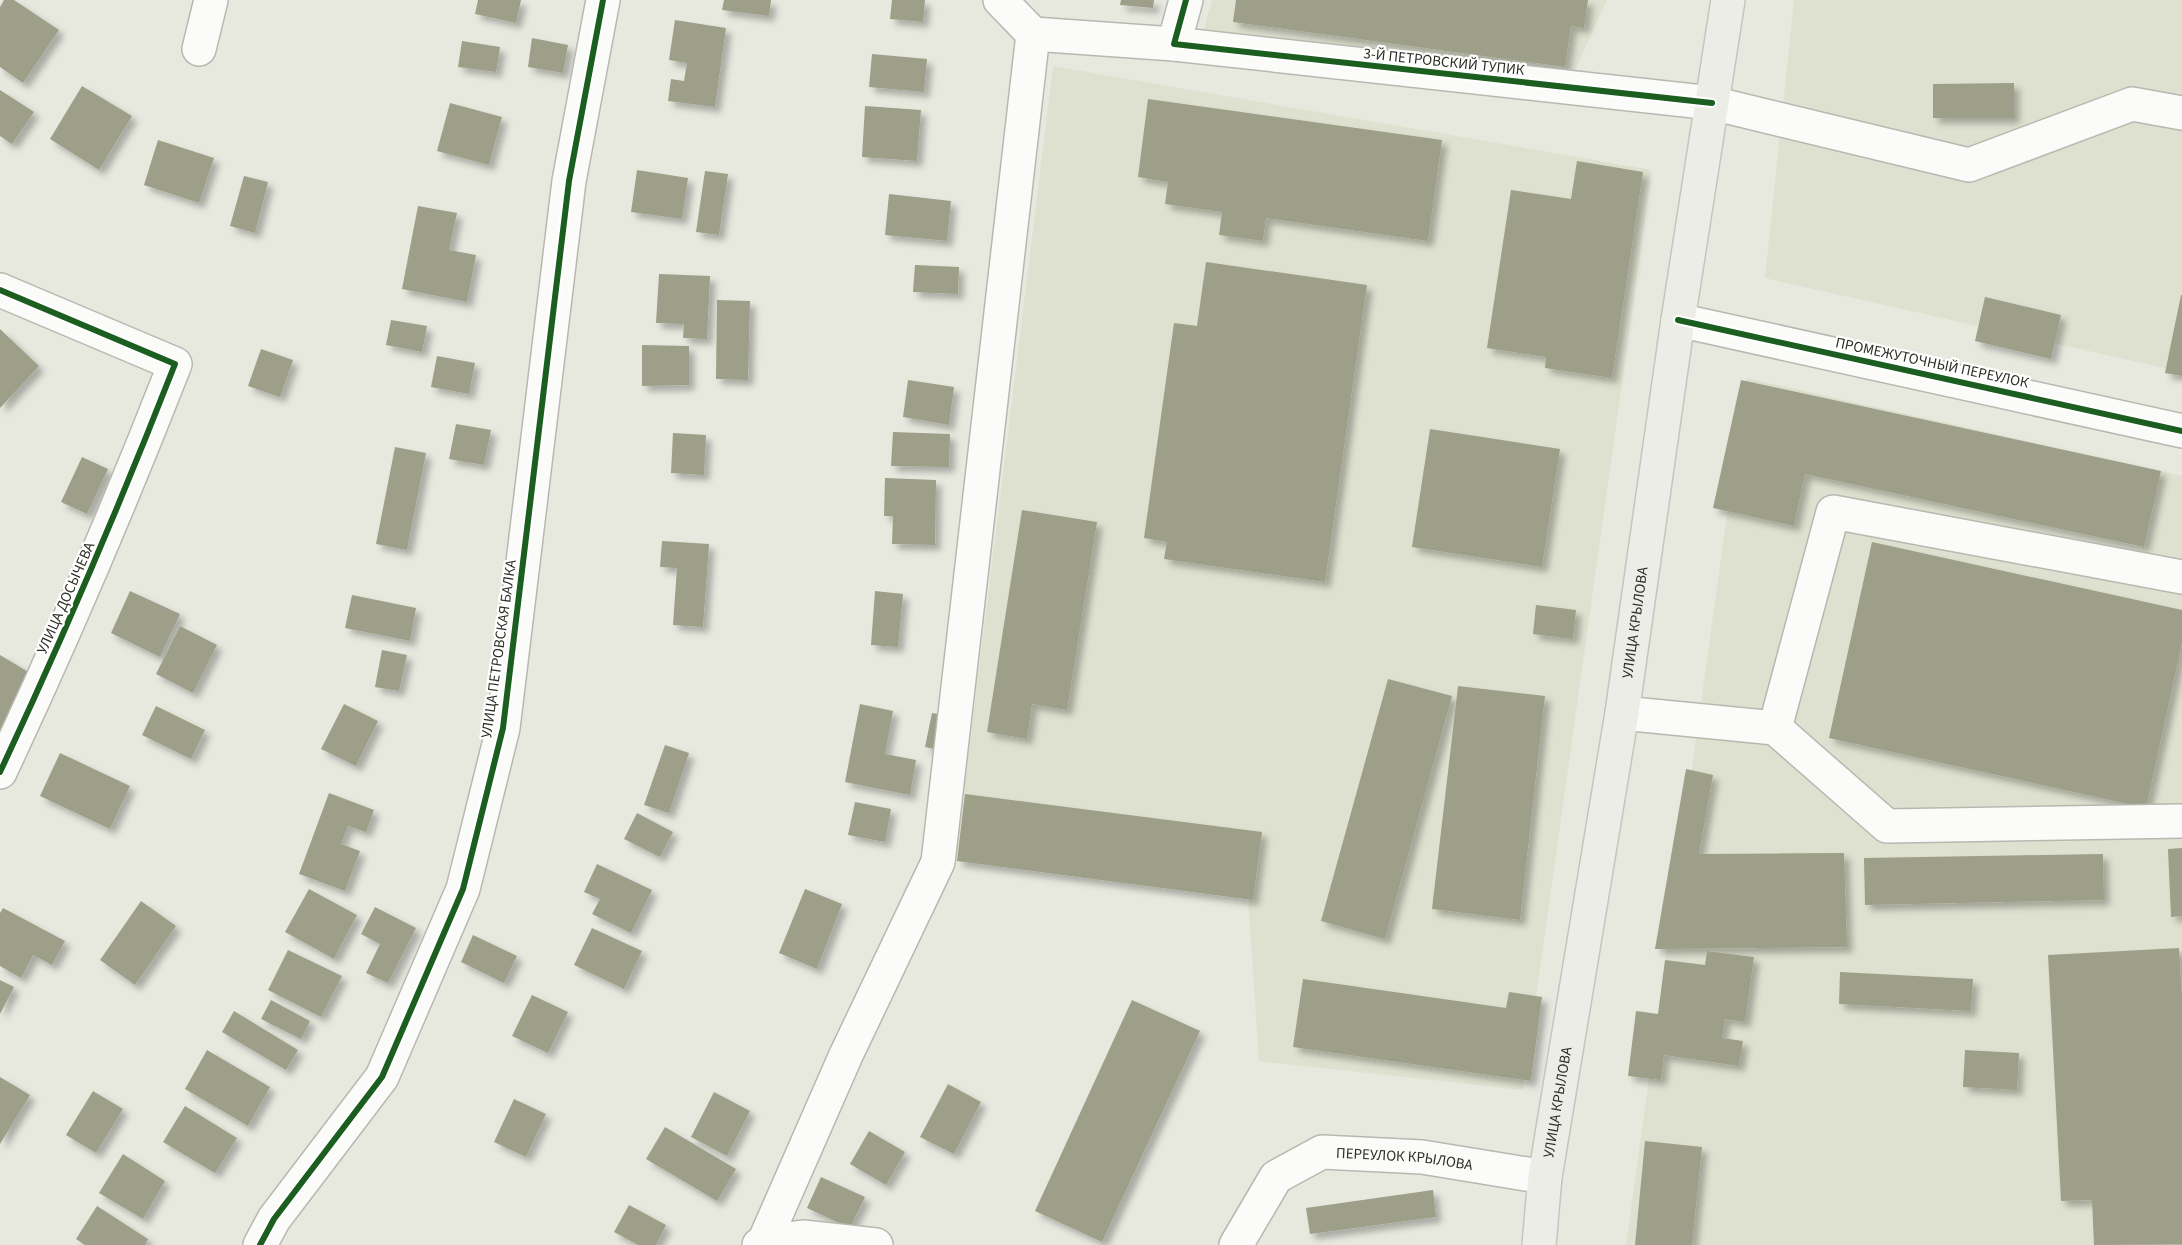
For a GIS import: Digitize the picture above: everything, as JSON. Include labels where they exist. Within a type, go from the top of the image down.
[{"type":"main road","name":"УЛИЦА КРЫЛОВА","points":[[1539,1245],[1545,1177],[1622,713],[1678,320],[1728,0]]},
{"type":"street","points":[[200,49],[211,0]]},
{"type":"street","name":"УЛИЦА ПЕТРОВСКАЯ БАЛКА","points":[[260,1245],[274,1219],[382,1077],[463,889],[503,728],[569,182],[603,0]]},
{"type":"street","points":[[761,1243],[846,1055],[938,862],[1033,34],[1000,0]]},
{"type":"street","points":[[1174,44],[1186,0]]},
{"type":"street","name":"3-Й ПЕТРОВСКИЙ ТУПИК","points":[[1033,34],[1174,44],[1712,103],[1969,165],[2133,104],[2182,112]]},
{"type":"street","name":"УЛИЦА ДОСЫЧЕВА","points":[[0,290],[175,364],[118,508],[59,645],[0,772]]},
{"type":"street","name":"ПРОМЕЖУТОЧНЫЙ ПЕРЕУЛОК","points":[[1678,320],[2182,431]]},
{"type":"street","points":[[1775,728],[1833,512],[2182,577]]},
{"type":"street","points":[[1622,713],[1775,728],[1887,826],[2182,821]]},
{"type":"street","name":"ПЕРЕУЛОК КРЫЛОВА","points":[[1236,1245],[1276,1178],[1322,1152],[1422,1157],[1545,1177]]},
{"type":"street","points":[[761,1243],[803,1238],[876,1245]]},
{"type":"shaded area","points":[[1212,0],[1607,0],[1572,77],[1204,29]]},
{"type":"shaded area","points":[[1794,0],[2182,0],[2182,372],[1765,278]]},
{"type":"shaded area","points":[[1053,66],[1652,170],[1523,1090],[1259,1061],[1248,899],[956,857]]},
{"type":"shaded area","points":[[1746,378],[2182,476],[2182,1245],[1626,1245]]},
{"type":"building","points":[[4,0],[14,0],[59,30],[23,83],[0,67],[0,7]]},
{"type":"building","points":[[478,0],[521,0],[516,23],[475,14]]},
{"type":"building","points":[[724,0],[771,0],[769,16],[722,10]]},
{"type":"building","points":[[892,0],[925,0],[923,22],[890,19]]},
{"type":"building","points":[[1121,0],[1154,0],[1153,8],[1120,5]]},
{"type":"building","points":[[1236,0],[1588,0],[1584,28],[1571,26],[1565,67],[1233,22]]},
{"type":"building","points":[[675,20],[726,28],[715,107],[668,101],[671,79],[684,81],[687,63],[669,60]]},
{"type":"building","points":[[532,38],[568,45],[563,73],[528,67]]},
{"type":"building","points":[[462,41],[500,47],[496,72],[458,67]]},
{"type":"building","points":[[872,54],[927,59],[924,92],[869,87]]},
{"type":"building","points":[[2014,83],[2014,118],[1933,118],[1933,84]]},
{"type":"building","points":[[82,86],[132,116],[99,170],[50,139]]},
{"type":"building","points":[[0,90],[34,112],[12,144],[0,136]]},
{"type":"building","points":[[1148,99],[1442,140],[1428,241],[1266,218],[1263,241],[1219,235],[1222,212],[1165,204],[1168,182],[1138,177]]},
{"type":"building","points":[[450,103],[502,117],[489,165],[437,151]]},
{"type":"building","points":[[865,106],[921,110],[917,161],[862,157]]},
{"type":"building","points":[[158,140],[214,158],[199,203],[144,185]]},
{"type":"building","points":[[1577,161],[1643,172],[1612,378],[1545,368],[1546,357],[1487,348],[1511,190],[1571,199]]},
{"type":"building","points":[[637,170],[688,178],[682,219],[631,212]]},
{"type":"building","points":[[705,171],[728,174],[719,235],[696,232]]},
{"type":"building","points":[[244,176],[268,182],[255,233],[230,226]]},
{"type":"building","points":[[889,194],[951,201],[947,241],[885,235]]},
{"type":"building","points":[[418,206],[457,213],[449,250],[476,255],[467,302],[402,289]]},
{"type":"building","points":[[1206,262],[1367,285],[1325,582],[1164,559],[1167,542],[1144,538],[1174,323],[1197,326]]},
{"type":"building","points":[[915,265],[959,267],[958,294],[913,292]]},
{"type":"building","points":[[659,274],[710,276],[707,339],[683,338],[684,324],[656,323]]},
{"type":"building","points":[[2182,295],[2182,376],[2165,373]]},
{"type":"building","points":[[1985,297],[2061,315],[2051,359],[1975,341]]},
{"type":"building","points":[[717,300],[750,301],[748,380],[716,379]]},
{"type":"building","points":[[391,320],[427,326],[422,352],[386,345]]},
{"type":"building","points":[[0,329],[39,366],[0,408]]},
{"type":"building","points":[[642,345],[689,346],[689,385],[642,386]]},
{"type":"building","points":[[261,349],[293,360],[280,397],[248,386]]},
{"type":"building","points":[[437,356],[475,363],[469,394],[431,387]]},
{"type":"building","points":[[908,380],[954,387],[949,425],[903,417]]},
{"type":"building","points":[[1741,380],[2161,471],[2144,547],[1805,474],[1794,526],[1713,508]]},
{"type":"building","points":[[456,424],[491,430],[484,465],[449,459]]},
{"type":"building","points":[[1430,429],[1560,449],[1542,567],[1412,547]]},
{"type":"building","points":[[893,432],[950,434],[949,467],[891,466]]},
{"type":"building","points":[[673,433],[706,435],[704,475],[671,473]]},
{"type":"building","points":[[395,447],[426,453],[407,550],[376,544]]},
{"type":"building","points":[[82,457],[108,469],[87,514],[61,502]]},
{"type":"building","points":[[885,478],[936,480],[935,545],[892,544],[893,516],[884,516]]},
{"type":"building","points":[[1022,510],[1097,522],[1067,710],[1032,704],[1027,739],[987,732]]},
{"type":"building","points":[[662,541],[709,544],[703,627],[673,625],[677,568],[660,567]]},
{"type":"building","points":[[1872,542],[2182,610],[2182,643],[2146,808],[1829,738]]},
{"type":"building","points":[[130,591],[180,614],[160,657],[111,633]]},
{"type":"building","points":[[875,591],[903,594],[898,647],[871,645]]},
{"type":"building","points":[[352,595],[416,608],[410,641],[345,628]]},
{"type":"building","points":[[1536,605],[1576,610],[1573,639],[1533,634]]},
{"type":"building","points":[[180,626],[217,645],[193,693],[156,674]]},
{"type":"building","points":[[382,650],[407,655],[399,691],[375,687]]},
{"type":"building","points":[[0,655],[30,673],[0,730]]},
{"type":"building","points":[[1388,679],[1452,696],[1385,939],[1321,921]]},
{"type":"building","points":[[1458,686],[1545,696],[1520,920],[1432,909]]},
{"type":"building","points":[[344,704],[378,721],[356,766],[321,749]]},
{"type":"building","points":[[860,704],[893,711],[885,754],[916,760],[910,795],[845,782]]},
{"type":"building","points":[[156,706],[205,730],[191,759],[142,735]]},
{"type":"building","points":[[932,713],[951,716],[945,751],[925,747]]},
{"type":"building","points":[[665,745],[689,753],[669,813],[644,805]]},
{"type":"building","points":[[60,753],[130,786],[110,829],[40,796]]},
{"type":"building","points":[[1686,769],[1713,775],[1699,854],[1844,853],[1847,947],[1655,949]]},
{"type":"building","points":[[329,793],[374,810],[366,832],[348,826],[341,844],[360,851],[345,891],[299,874]]},
{"type":"building","points":[[965,794],[1262,832],[1253,900],[957,861]]},
{"type":"building","points":[[855,802],[891,809],[885,842],[848,835]]},
{"type":"building","points":[[637,813],[673,832],[660,857],[624,839]]},
{"type":"building","points":[[2182,848],[2182,916],[2171,917],[2168,849]]},
{"type":"building","points":[[2103,854],[2104,900],[1865,905],[1864,858]]},
{"type":"building","points":[[597,864],[652,890],[631,933],[592,914],[600,899],[584,892]]},
{"type":"building","points":[[309,889],[357,915],[334,959],[285,932]]},
{"type":"building","points":[[805,889],[842,904],[817,969],[779,953]]},
{"type":"building","points":[[141,901],[176,926],[135,985],[100,960]]},
{"type":"building","points":[[375,907],[416,928],[388,983],[366,973],[380,944],[361,934]]},
{"type":"building","points":[[3,908],[65,941],[52,965],[33,955],[21,978],[0,966],[0,913]]},
{"type":"building","points":[[592,928],[642,951],[624,989],[574,965]]},
{"type":"building","points":[[473,935],[517,956],[504,983],[461,962]]},
{"type":"building","points":[[2179,948],[2182,998],[2182,1244],[2094,1245],[2092,1200],[2061,1201],[2048,955]]},
{"type":"building","points":[[288,950],[342,976],[321,1017],[268,990]]},
{"type":"building","points":[[1707,951],[1754,957],[1745,1022],[1725,1019],[1722,1038],[1743,1041],[1739,1066],[1664,1055],[1661,1080],[1628,1076],[1636,1011],[1658,1014],[1665,960],[1705,965]]},
{"type":"building","points":[[1840,972],[1973,979],[1971,1011],[1839,1004]]},
{"type":"building","points":[[1303,979],[1506,1008],[1509,992],[1542,997],[1531,1081],[1293,1047]]},
{"type":"building","points":[[0,980],[14,987],[0,1014]]},
{"type":"building","points":[[532,995],[568,1012],[548,1053],[512,1036]]},
{"type":"building","points":[[271,1000],[310,1021],[301,1039],[261,1019]]},
{"type":"building","points":[[1132,1000],[1200,1031],[1102,1242],[1035,1211]]},
{"type":"building","points":[[234,1011],[298,1050],[286,1070],[222,1032]]},
{"type":"building","points":[[207,1050],[270,1087],[248,1126],[185,1089]]},
{"type":"building","points":[[1965,1050],[2019,1053],[2017,1090],[1963,1087]]},
{"type":"building","points":[[0,1077],[30,1095],[0,1144]]},
{"type":"building","points":[[948,1084],[981,1102],[954,1154],[920,1137]]},
{"type":"building","points":[[93,1091],[123,1109],[96,1153],[66,1135]]},
{"type":"building","points":[[714,1092],[750,1111],[727,1156],[691,1137]]},
{"type":"building","points":[[514,1099],[546,1114],[526,1157],[494,1142]]},
{"type":"building","points":[[185,1106],[237,1138],[215,1173],[163,1142]]},
{"type":"building","points":[[665,1127],[736,1169],[717,1201],[646,1159]]},
{"type":"building","points":[[869,1131],[905,1152],[886,1185],[850,1164]]},
{"type":"building","points":[[1645,1141],[1702,1147],[1692,1245],[1635,1245]]},
{"type":"building","points":[[123,1154],[165,1181],[143,1219],[99,1193]]},
{"type":"building","points":[[821,1177],[865,1197],[850,1228],[807,1208]]},
{"type":"building","points":[[1433,1190],[1436,1217],[1310,1234],[1306,1208]]},
{"type":"building","points":[[629,1205],[666,1225],[656,1245],[638,1245],[614,1232]]},
{"type":"building","points":[[97,1206],[148,1239],[145,1245],[85,1245],[76,1239]]},
{"type":"cycle path","points":[[260,1245],[274,1219],[382,1077],[463,889],[503,728],[569,181],[603,0]]},
{"type":"cycle path","points":[[1186,0],[1174,44],[1712,103]]},
{"type":"cycle path","points":[[0,290],[175,364],[91,570],[0,772]]},
{"type":"cycle path","points":[[1678,320],[2182,431]]}]
